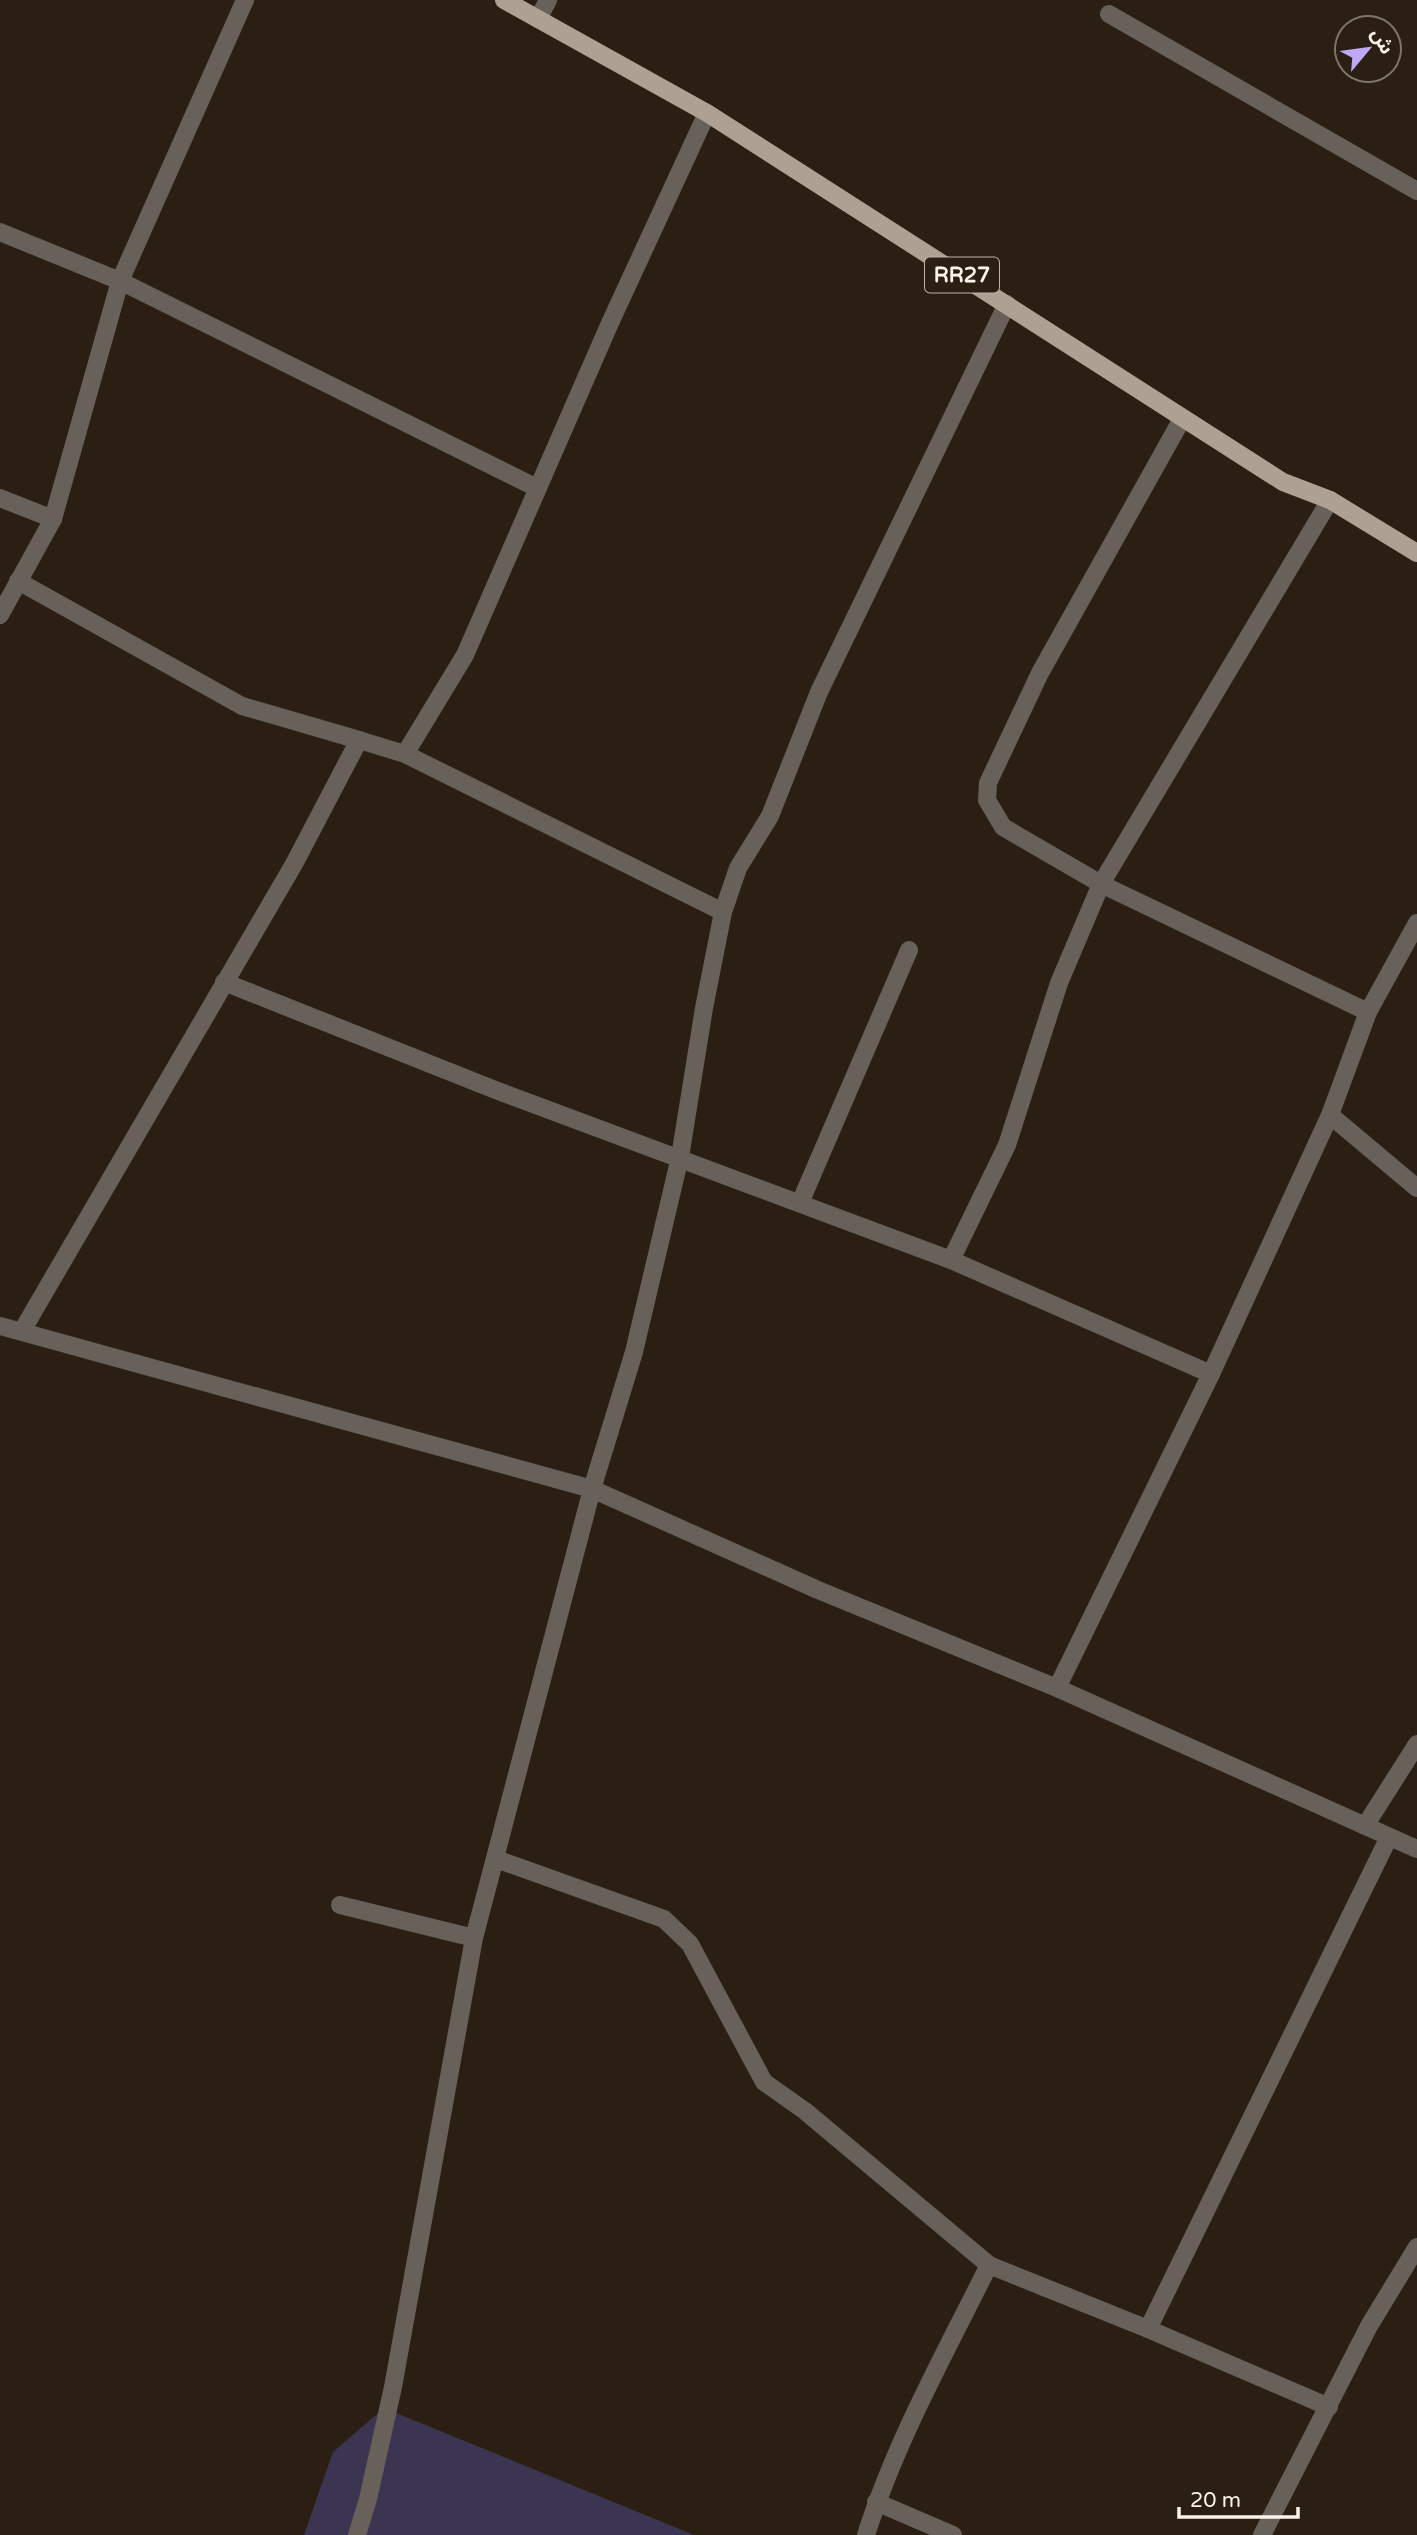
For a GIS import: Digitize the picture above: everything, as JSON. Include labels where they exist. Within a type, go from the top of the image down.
[{"type":"main road","name":"RR27","points":[[504,0],[707,113],[1283,482],[1330,500],[1417,553]]},
{"type":"street","points":[[0,615],[53,519],[120,281],[245,0]]},
{"type":"street","points":[[538,19],[548,0]]},
{"type":"street","points":[[1109,14],[1417,191]]},
{"type":"street","points":[[405,754],[465,655],[537,488],[707,113]]},
{"type":"street","points":[[0,232],[120,281],[537,488]]},
{"type":"street","points":[[357,2535],[368,2499],[393,2387],[474,1938],[592,1489],[634,1352],[680,1157],[704,1008],[723,912],[738,868],[770,816],[819,692],[1007,304]]},
{"type":"street","points":[[1182,419],[1040,673],[988,783],[987,800],[1003,827],[1101,884],[1368,1012]]},
{"type":"street","points":[[0,498],[53,519]]},
{"type":"street","points":[[951,1260],[1007,1145],[1059,983],[1101,884],[1330,500]]},
{"type":"street","points":[[18,581],[242,706],[405,754],[723,912]]},
{"type":"street","points":[[22,1331],[294,864],[359,740]]},
{"type":"street","points":[[1057,1688],[1211,1374],[1329,1115],[1368,1012],[1417,923]]},
{"type":"street","points":[[800,1203],[909,950]]},
{"type":"street","points":[[224,982],[498,1091],[951,1260],[1211,1374]]},
{"type":"street","points":[[1329,1115],[1417,1188]]},
{"type":"street","points":[[0,1326],[592,1489],[818,1590],[1057,1688],[1417,1849]]},
{"type":"street","points":[[1365,1826],[1417,1744]]},
{"type":"street","points":[[1148,2329],[1389,1836]]},
{"type":"street","points":[[496,1859],[664,1919],[690,1944],[764,2081],[805,2111],[989,2266],[1148,2329],[1329,2407]]},
{"type":"street","points":[[340,1905],[474,1938]]},
{"type":"street","points":[[1262,2535],[1369,2326],[1417,2247]]},
{"type":"street","points":[[866,2535],[876,2502],[921,2401],[989,2266]]},
{"type":"street","points":[[876,2502],[953,2535]]},
{"type":"shaded area","points":[[384,2408],[694,2535],[304,2535],[333,2452]]}]
